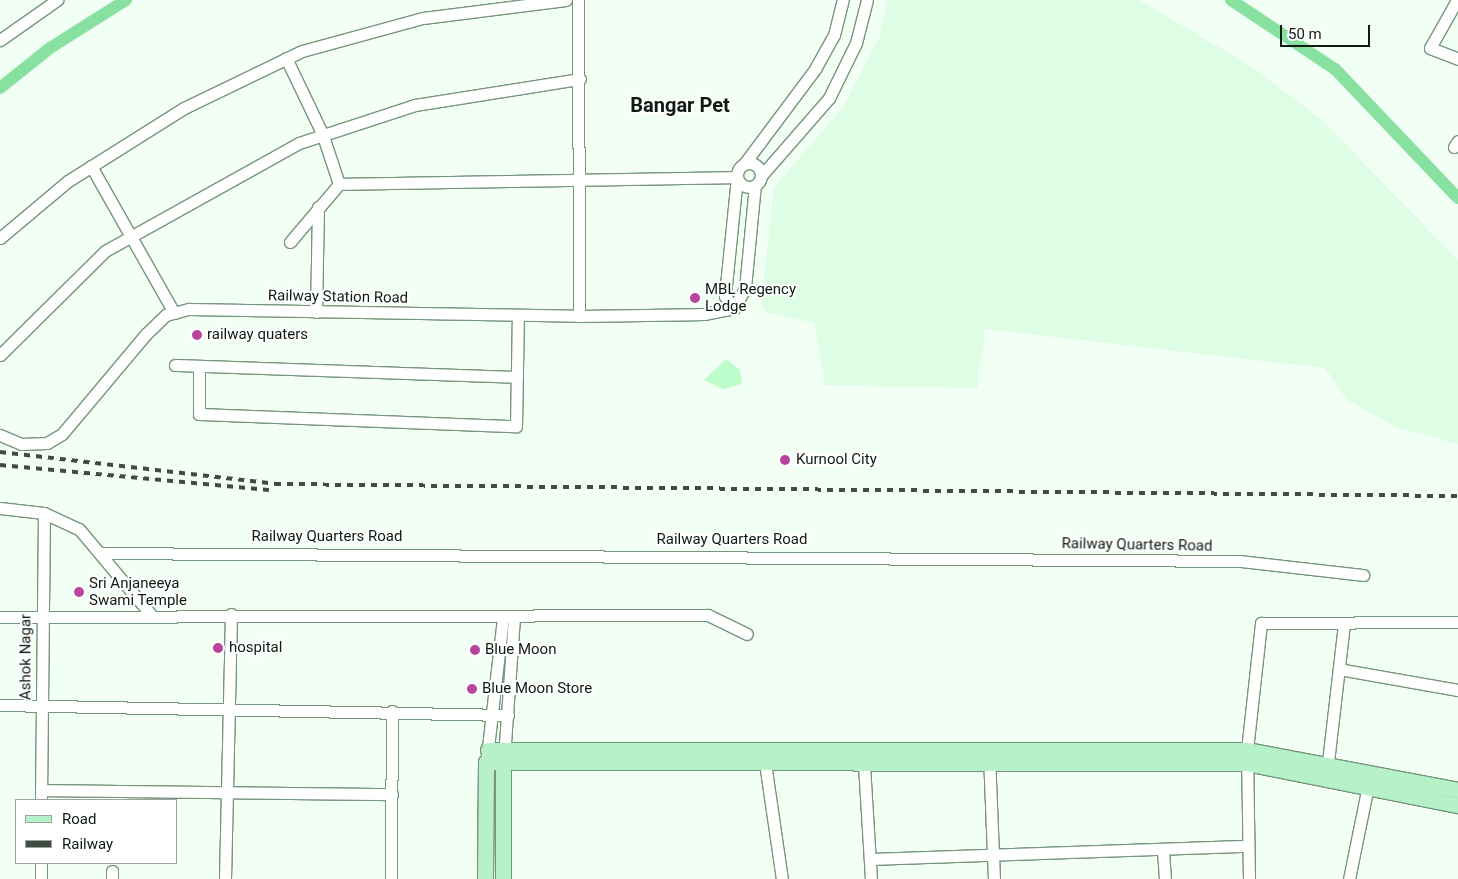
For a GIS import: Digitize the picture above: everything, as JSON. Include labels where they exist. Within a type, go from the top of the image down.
[{"type":"main road","points":[[485,879],[487,756],[989,758],[1247,756],[1328,762],[1458,790]]},
{"type":"main road","points":[[503,879],[504,756]]},
{"type":"main road","points":[[1247,756],[1368,786],[1458,805]]},
{"type":"main road","points":[[764,758],[864,765],[989,758]]},
{"type":"street","points":[[1,38],[57,0]]},
{"type":"street","points":[[0,238],[91,166],[184,108],[286,58],[423,18],[566,0]]},
{"type":"street","points":[[578,0],[582,178],[579,316]]},
{"type":"street","points":[[744,164],[756,165],[758,180],[745,288],[734,308],[725,296],[737,177],[744,164],[815,69],[834,35],[843,0]]},
{"type":"street","points":[[737,177],[744,186],[758,180],[829,98],[856,43],[867,0]]},
{"type":"street","points":[[1457,0],[1430,48],[1458,59]]},
{"type":"street","points":[[286,58],[322,132],[340,184]]},
{"type":"street","points":[[0,355],[105,251],[322,132],[415,105],[580,79]]},
{"type":"street","points":[[91,166],[174,313]]},
{"type":"street","points":[[290,242],[318,207],[340,184],[582,178],[737,177]]},
{"type":"street","points":[[316,312],[318,207]]},
{"type":"street","name":"Railway Station Road","points":[[0,435],[21,444],[46,443],[62,434],[146,334],[174,313],[189,309],[579,316],[704,314],[734,308]]},
{"type":"street","points":[[199,366],[199,414],[516,426],[518,315]]},
{"type":"street","points":[[175,365],[517,377]]},
{"type":"street","points":[[0,508],[44,513],[80,529],[152,616]]},
{"type":"street","name":"Ashok Nagar","points":[[41,795],[41,618],[44,513]]},
{"type":"street","name":"Railway Quarters Road","points":[[100,553],[1240,561],[1363,575]]},
{"type":"street","points":[[0,617],[41,618],[231,614],[508,617],[708,615],[747,634]]},
{"type":"street","points":[[225,879],[229,790],[231,614]]},
{"type":"street","points":[[487,756],[508,617]]},
{"type":"street","points":[[504,756],[508,715],[508,617]]},
{"type":"street","points":[[1249,879],[1247,756],[1261,623],[1458,622]]},
{"type":"street","points":[[1328,762],[1344,623]]},
{"type":"street","points":[[1339,669],[1458,690]]},
{"type":"street","points":[[0,705],[494,713],[508,715]]},
{"type":"street","points":[[391,879],[392,711]]},
{"type":"street","points":[[764,758],[782,879]]},
{"type":"street","points":[[989,758],[994,879]]},
{"type":"street","points":[[864,765],[872,879]]},
{"type":"street","points":[[1349,879],[1368,786]]},
{"type":"street","points":[[41,795],[229,790],[392,794]]},
{"type":"street","points":[[870,859],[1163,851],[1248,846]]},
{"type":"street","points":[[1163,851],[1165,879]]},
{"type":"street","points":[[41,864],[41,879]]},
{"type":"shaded area","points":[[887,0],[1139,0],[1249,65],[1320,118],[1458,260],[1458,444],[1398,428],[1347,400],[1325,368],[985,329],[977,388],[825,385],[814,323],[766,312],[761,304],[774,188],[844,106],[880,36]]},
{"type":"green space","points":[[726,359],[740,370],[742,384],[723,389],[704,380]]},
{"type":"waterway","points":[[0,88],[50,48],[126,0]]},
{"type":"waterway","points":[[1231,0],[1335,69],[1458,198]]},
{"type":"railway","points":[[0,452],[275,484],[1458,496]]},
{"type":"railway","points":[[0,465],[269,490]]},
{"type":"place","name":"MBL Regency Lodge","points":[[695,298]]},
{"type":"place","name":"railway quaters","points":[[197,335]]},
{"type":"place","name":"Kurnool City","points":[[785,460]]},
{"type":"place","name":"Sri Anjaneeya Swami Temple","points":[[79,592]]},
{"type":"place","name":"hospital","points":[[218,648]]},
{"type":"place","name":"Blue Moon","points":[[475,650]]},
{"type":"place","name":"Blue Moon Store","points":[[472,689]]},
{"type":"district","name":"Bangar Pet","points":[[680,105]]}]
